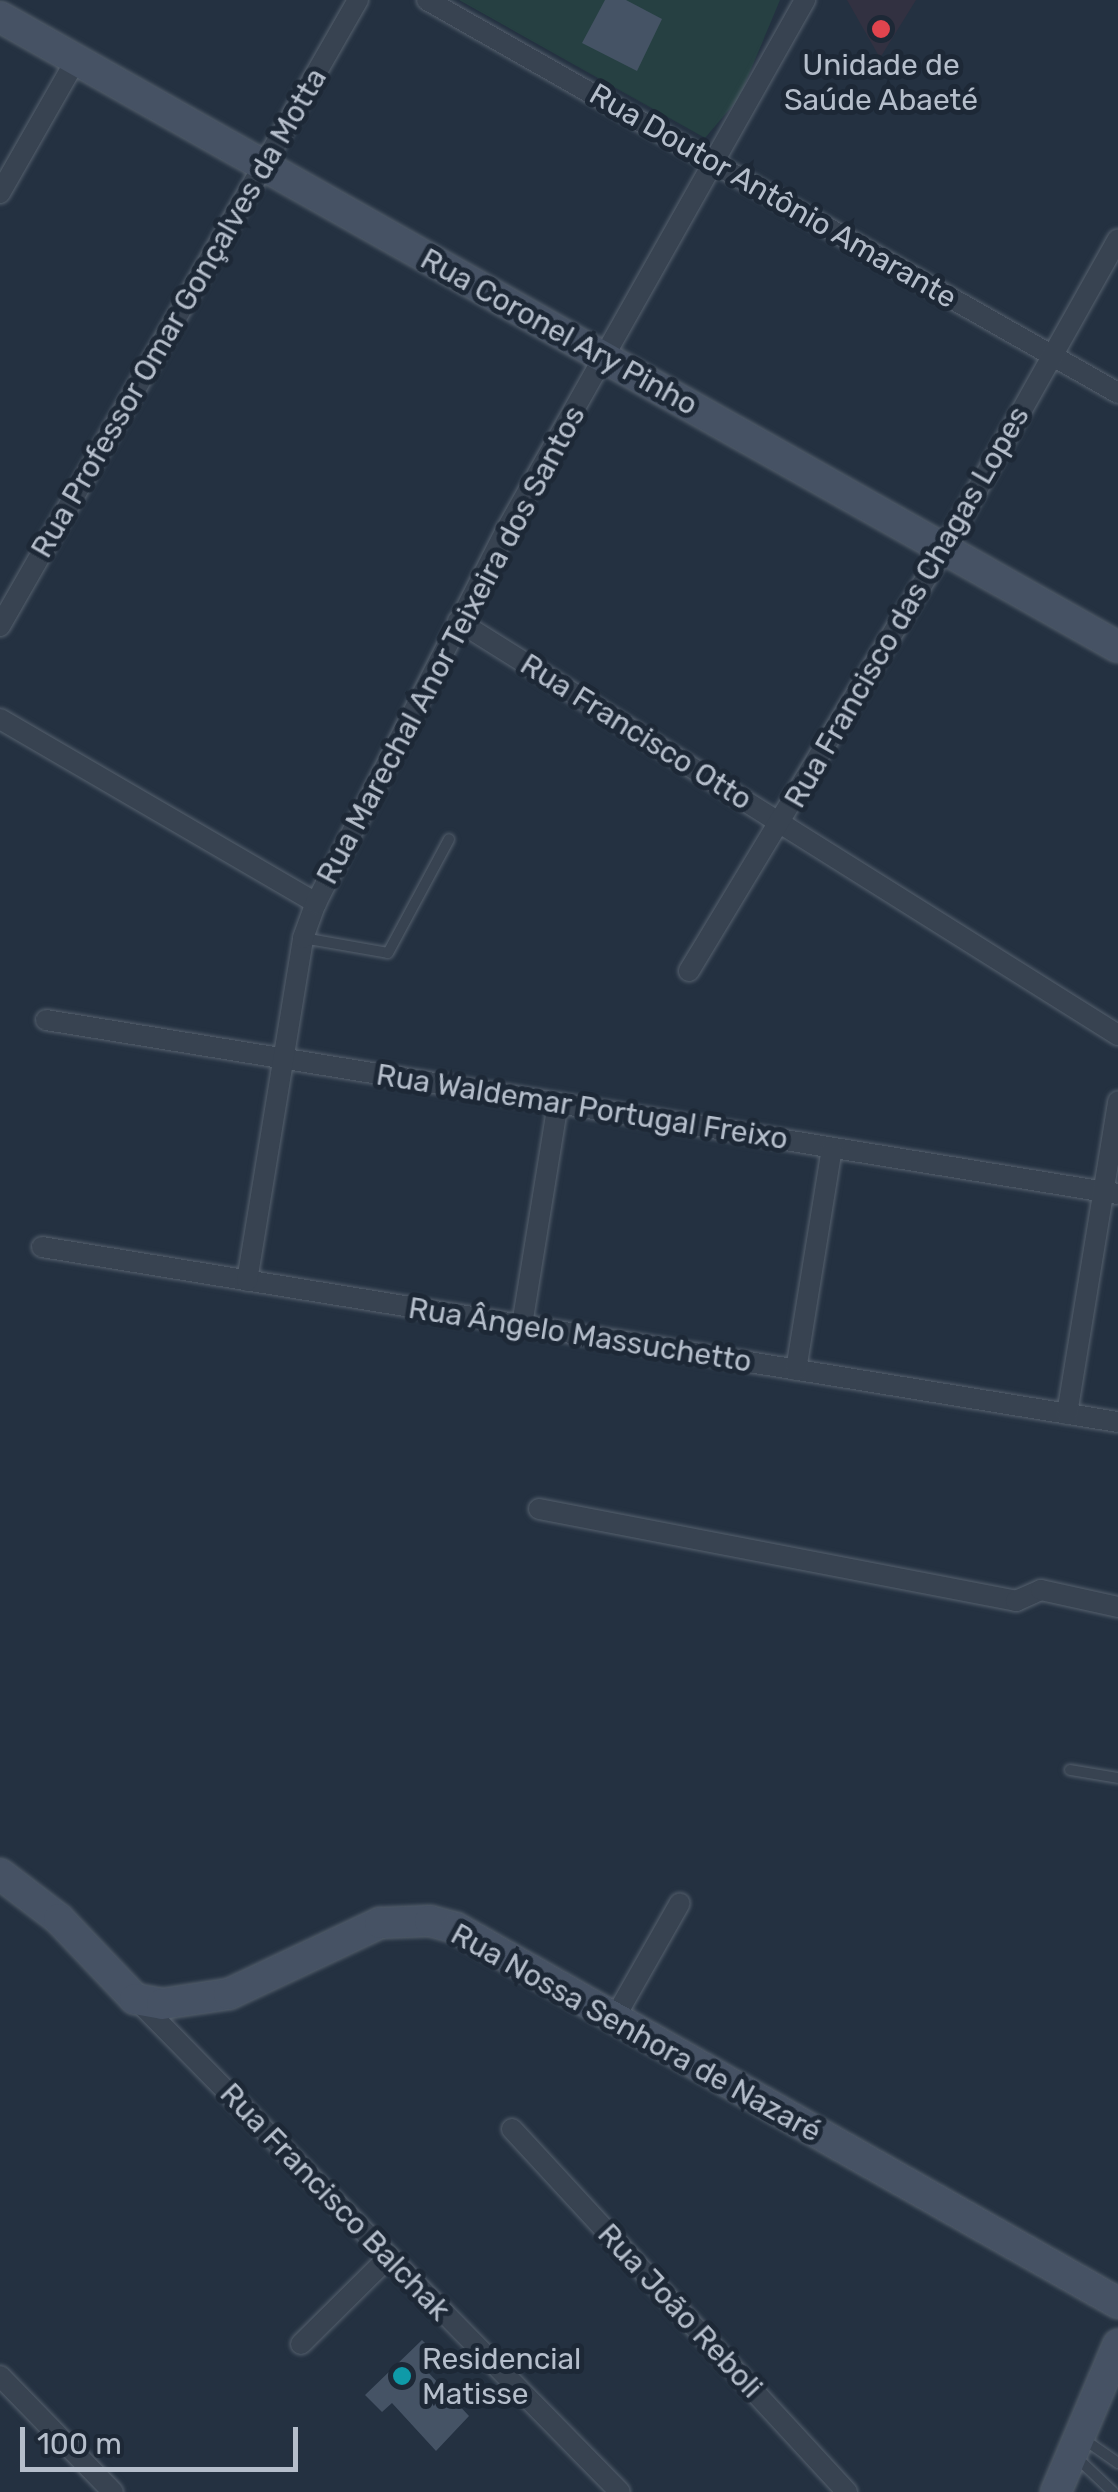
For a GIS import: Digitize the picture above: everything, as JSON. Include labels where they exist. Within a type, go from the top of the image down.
[{"type":"street","name":"Rua Professor Omar Gonçalves da Motta","points":[[0,626],[358,0]]},
{"type":"street","name":"Rua Doutor Antônio Amarante","points":[[427,0],[1118,393]]},
{"type":"street","name":"Rua Marechal Anor Teixeira dos Santos","points":[[247,1281],[303,938],[316,903],[458,621],[805,0]]},
{"type":"street","name":"Rua Coronel Ary Pinho","points":[[0,17],[1118,647]]},
{"type":"street","points":[[0,193],[76,60]]},
{"type":"street","name":"Rua Francisco das Chagas Lopes","points":[[690,971],[944,549],[1118,239]]},
{"type":"street","name":"Rua Francisco Otto","points":[[458,621],[1118,1035]]},
{"type":"street","points":[[0,719],[316,903]]},
{"type":"street","name":"Rua Waldemar Portugal Freixo","points":[[46,1020],[1111,1193]]},
{"type":"street","points":[[1067,1414],[1111,1193],[1118,1101]]},
{"type":"street","points":[[522,1326],[558,1103]]},
{"type":"street","points":[[796,1370],[832,1148]]},
{"type":"street","name":"Rua Ângelo Massuchetto","points":[[42,1248],[1118,1422]]},
{"type":"street","points":[[539,1509],[1016,1601],[1041,1590],[1118,1607]]},
{"type":"street","points":[[0,1874],[59,1919],[135,1998]]},
{"type":"street","points":[[614,2019],[680,1903]]},
{"type":"street","name":"Rua Nossa Senhora de Nazaré","points":[[135,1998],[211,2001],[380,1923],[430,1920],[477,1939],[1118,2303]]},
{"type":"street","name":"Rua Francisco Balchak","points":[[135,1998],[620,2492]]},
{"type":"street","name":"Rua João Reboli","points":[[512,2130],[847,2492]]},
{"type":"street","points":[[301,2344],[389,2257]]},
{"type":"street","points":[[1056,2492],[1118,2345]]},
{"type":"street","points":[[0,2376],[113,2492]]},
{"type":"lane","points":[[303,938],[388,953],[449,839]]},
{"type":"lane","points":[[1070,1770],[1118,1778]]},
{"type":"lane","points":[[1077,2446],[1118,2464]]},
{"type":"lane","points":[[1077,2446],[1113,2492]]},
{"type":"shaded area","name":"Unidade de Saúde Abaeté","points":[[847,0],[916,0],[880,58]]},
{"type":"green space","points":[[459,0],[780,0],[739,98],[705,138]]},
{"type":"building","points":[[605,0],[626,0],[662,19],[637,71],[582,43]]},
{"type":"building","points":[[422,2340],[439,2357],[426,2370],[469,2416],[436,2451],[392,2403],[382,2412],[365,2395]]},
{"type":"place","name":"Unidade de Saúde Abaeté","points":[[881,29]]},
{"type":"place","name":"Residencial Matisse","points":[[402,2376]]}]
